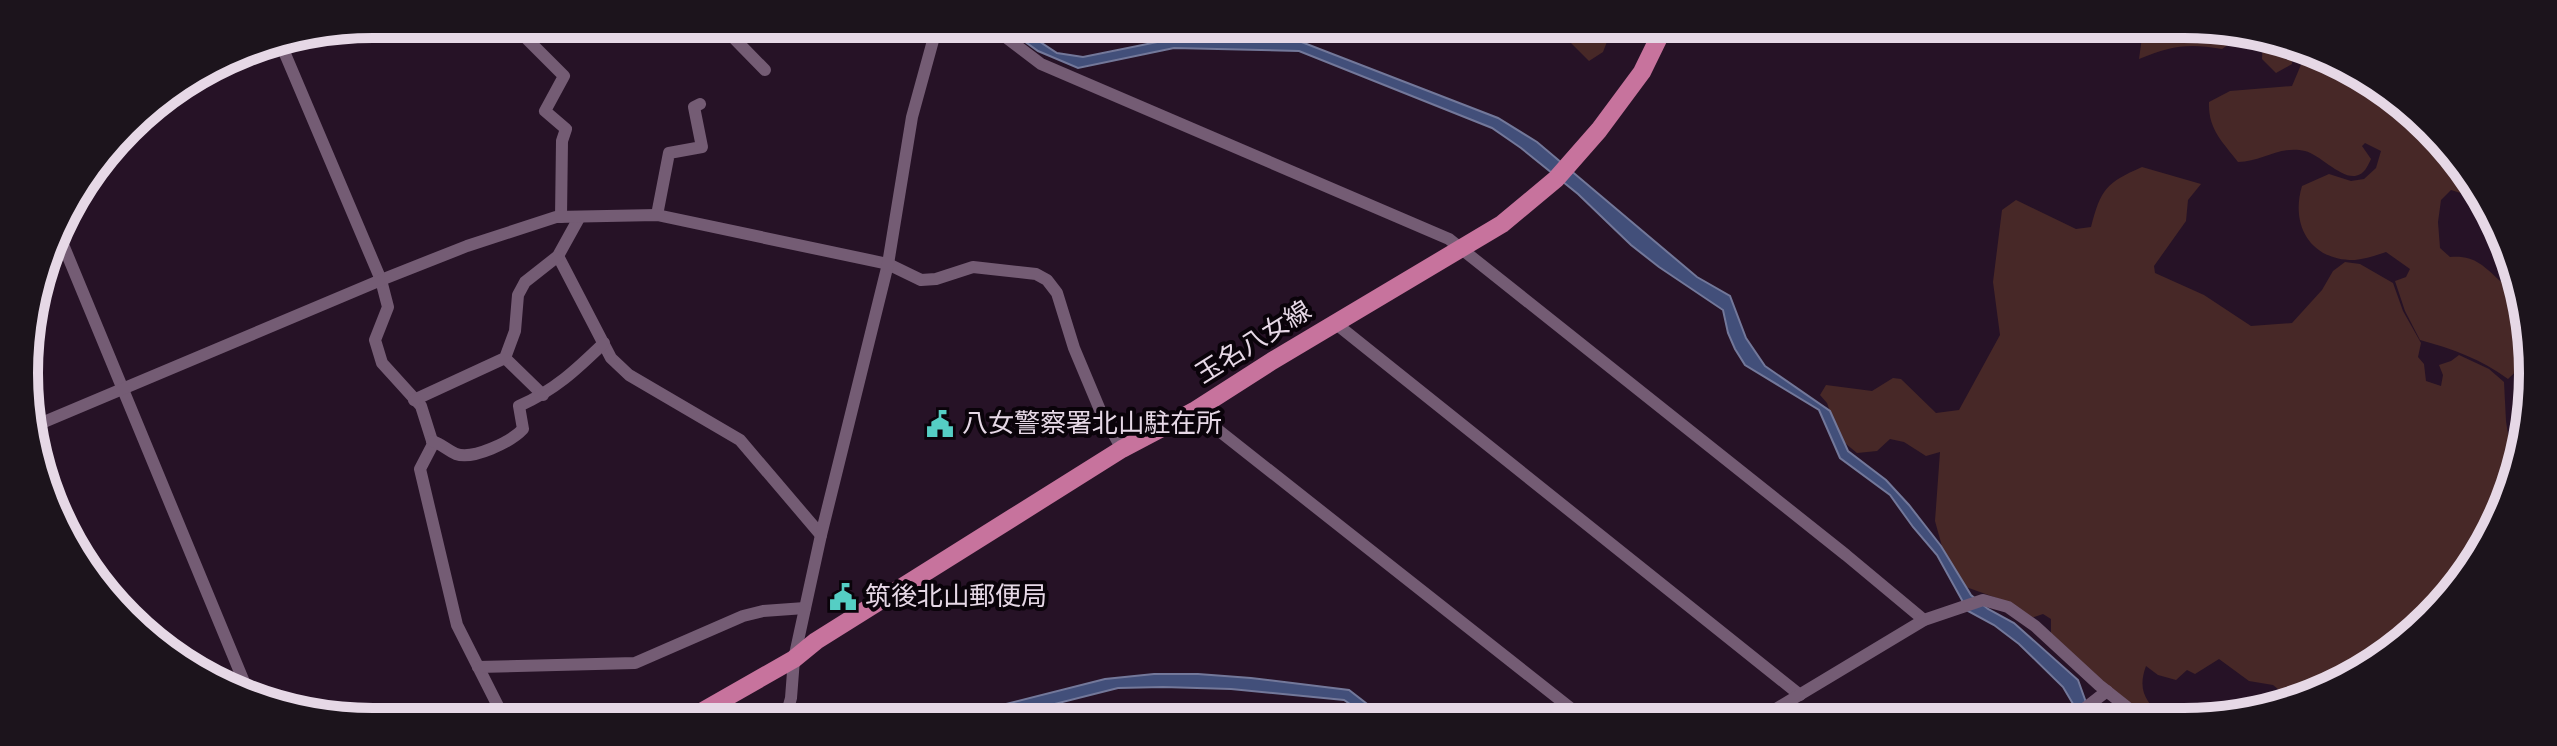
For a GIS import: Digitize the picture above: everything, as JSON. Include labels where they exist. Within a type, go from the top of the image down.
[{"type":"main road","name":"玉名八女線","points":[[707,708],[794,659],[816,641],[1122,449],[1194,411],[1502,224],[1562,172],[1599,130],[1642,72],[1659,38]]},
{"type":"street","points":[[526,38],[564,76],[545,111],[566,129],[562,141],[561,217]]},
{"type":"street","points":[[734,38],[765,70]]},
{"type":"street","points":[[788,708],[794,659],[805,608],[888,264],[912,117],[934,38]]},
{"type":"street","points":[[1007,38],[1041,64],[1449,239],[1924,620]]},
{"type":"street","points":[[283,50],[381,280],[388,307],[375,340],[382,363],[421,406],[433,444],[420,469],[457,625],[499,708]]},
{"type":"street","points":[[657,215],[669,153],[702,147],[694,107],[700,104]]},
{"type":"street","points":[[42,423],[467,246],[561,217],[657,215],[888,264],[921,280],[936,279],[973,267],[1036,274],[1047,280],[1057,293],[1074,348],[1100,410],[1122,449]]},
{"type":"street","points":[[414,400],[505,358],[515,331],[518,295],[525,282],[558,256],[579,218]]},
{"type":"street","points":[[64,246],[244,681]]},
{"type":"street","points":[[558,256],[611,358],[629,375],[740,440],[821,535]]},
{"type":"street","points":[[1335,323],[1800,695]]},
{"type":"street","points":[[432,441],[456,454],[471,455],[515,438],[523,429],[519,406],[564,381],[604,343]]},
{"type":"street","points":[[505,358],[543,395]]},
{"type":"street","points":[[1194,411],[1570,708]]},
{"type":"street","points":[[1778,708],[1924,620],[1983,600],[2008,607],[2035,626],[2128,708]]},
{"type":"street","points":[[478,667],[635,663],[743,616],[805,608]]},
{"type":"street","points":[[2087,708],[2107,691]]},
{"type":"shaded area","points":[[1565,38],[1608,39],[1603,52],[1589,61]]},
{"type":"shaded area","points":[[2142,38],[2233,42],[2222,49],[2179,47],[2139,59]]},
{"type":"shaded area","points":[[2262,47],[2292,56],[2292,64],[2276,73],[2262,59]]},
{"type":"shaded area","points":[[2303,60],[2352,83],[2405,121],[2450,169],[2468,195],[2451,190],[2441,200],[2438,222],[2440,248],[2450,257],[2478,262],[2500,281],[2506,280],[2513,308],[2519,369],[2508,379],[2466,355],[2420,340],[2405,311],[2395,281],[2406,277],[2410,269],[2386,252],[2355,260],[2340,259],[2316,248],[2308,238],[2299,215],[2302,186],[2329,174],[2351,181],[2364,179],[2376,168],[2381,151],[2365,143],[2362,146],[2371,159],[2361,174],[2349,176],[2305,151],[2287,150],[2238,162],[2217,134],[2211,120],[2209,102],[2230,91],[2292,86]]},
{"type":"shaded area","points":[[2142,167],[2201,184],[2188,200],[2186,221],[2154,266],[2155,273],[2204,295],[2251,326],[2292,323],[2322,290],[2333,271],[2345,262],[2360,264],[2393,283],[2403,311],[2421,343],[2418,357],[2424,364],[2426,381],[2441,386],[2443,375],[2439,365],[2459,355],[2489,369],[2504,382],[2510,450],[2508,460],[2484,521],[2463,559],[2421,610],[2388,639],[2352,663],[2283,693],[2273,685],[2249,681],[2219,659],[2195,674],[2187,670],[2176,680],[2158,675],[2146,666],[2143,689],[2154,708],[2136,708],[2112,691],[2051,633],[2051,619],[2043,614],[2031,618],[2008,602],[1966,587],[1943,550],[1935,521],[1940,452],[1926,456],[1904,442],[1890,439],[1877,451],[1857,453],[1840,439],[1827,403],[1820,395],[1826,385],[1872,391],[1893,378],[1901,379],[1936,413],[1959,410],[2000,335],[1993,282],[2002,210],[2016,200],[2076,229],[2091,227],[2102,196],[2120,178]]},
{"type":"water","points":[[1020,38],[1034,38],[1057,53],[1083,57],[1177,38],[1299,41],[1498,118],[1537,142],[1697,277],[1730,296],[1746,338],[1765,366],[1830,411],[1848,451],[1886,480],[1909,505],[1941,546],[1971,595],[1988,609],[2014,623],[2078,680],[2088,708],[2075,708],[2063,687],[2019,644],[1968,611],[1937,555],[1890,495],[1840,458],[1819,410],[1745,365],[1728,333],[1723,310],[1631,245],[1578,194],[1492,128],[1299,51],[1174,48],[1078,68],[1038,51]]},
{"type":"water","points":[[1154,674],[1251,678],[1349,690],[1372,708],[1356,708],[1344,700],[1231,689],[1163,687],[1118,688],[1039,708],[989,708],[1105,679]]},
{"type":"place","name":"八女警察署北山駐在所","points":[[940,424]]},
{"type":"place","name":"筑後北山郵便局","points":[[843,597]]}]
